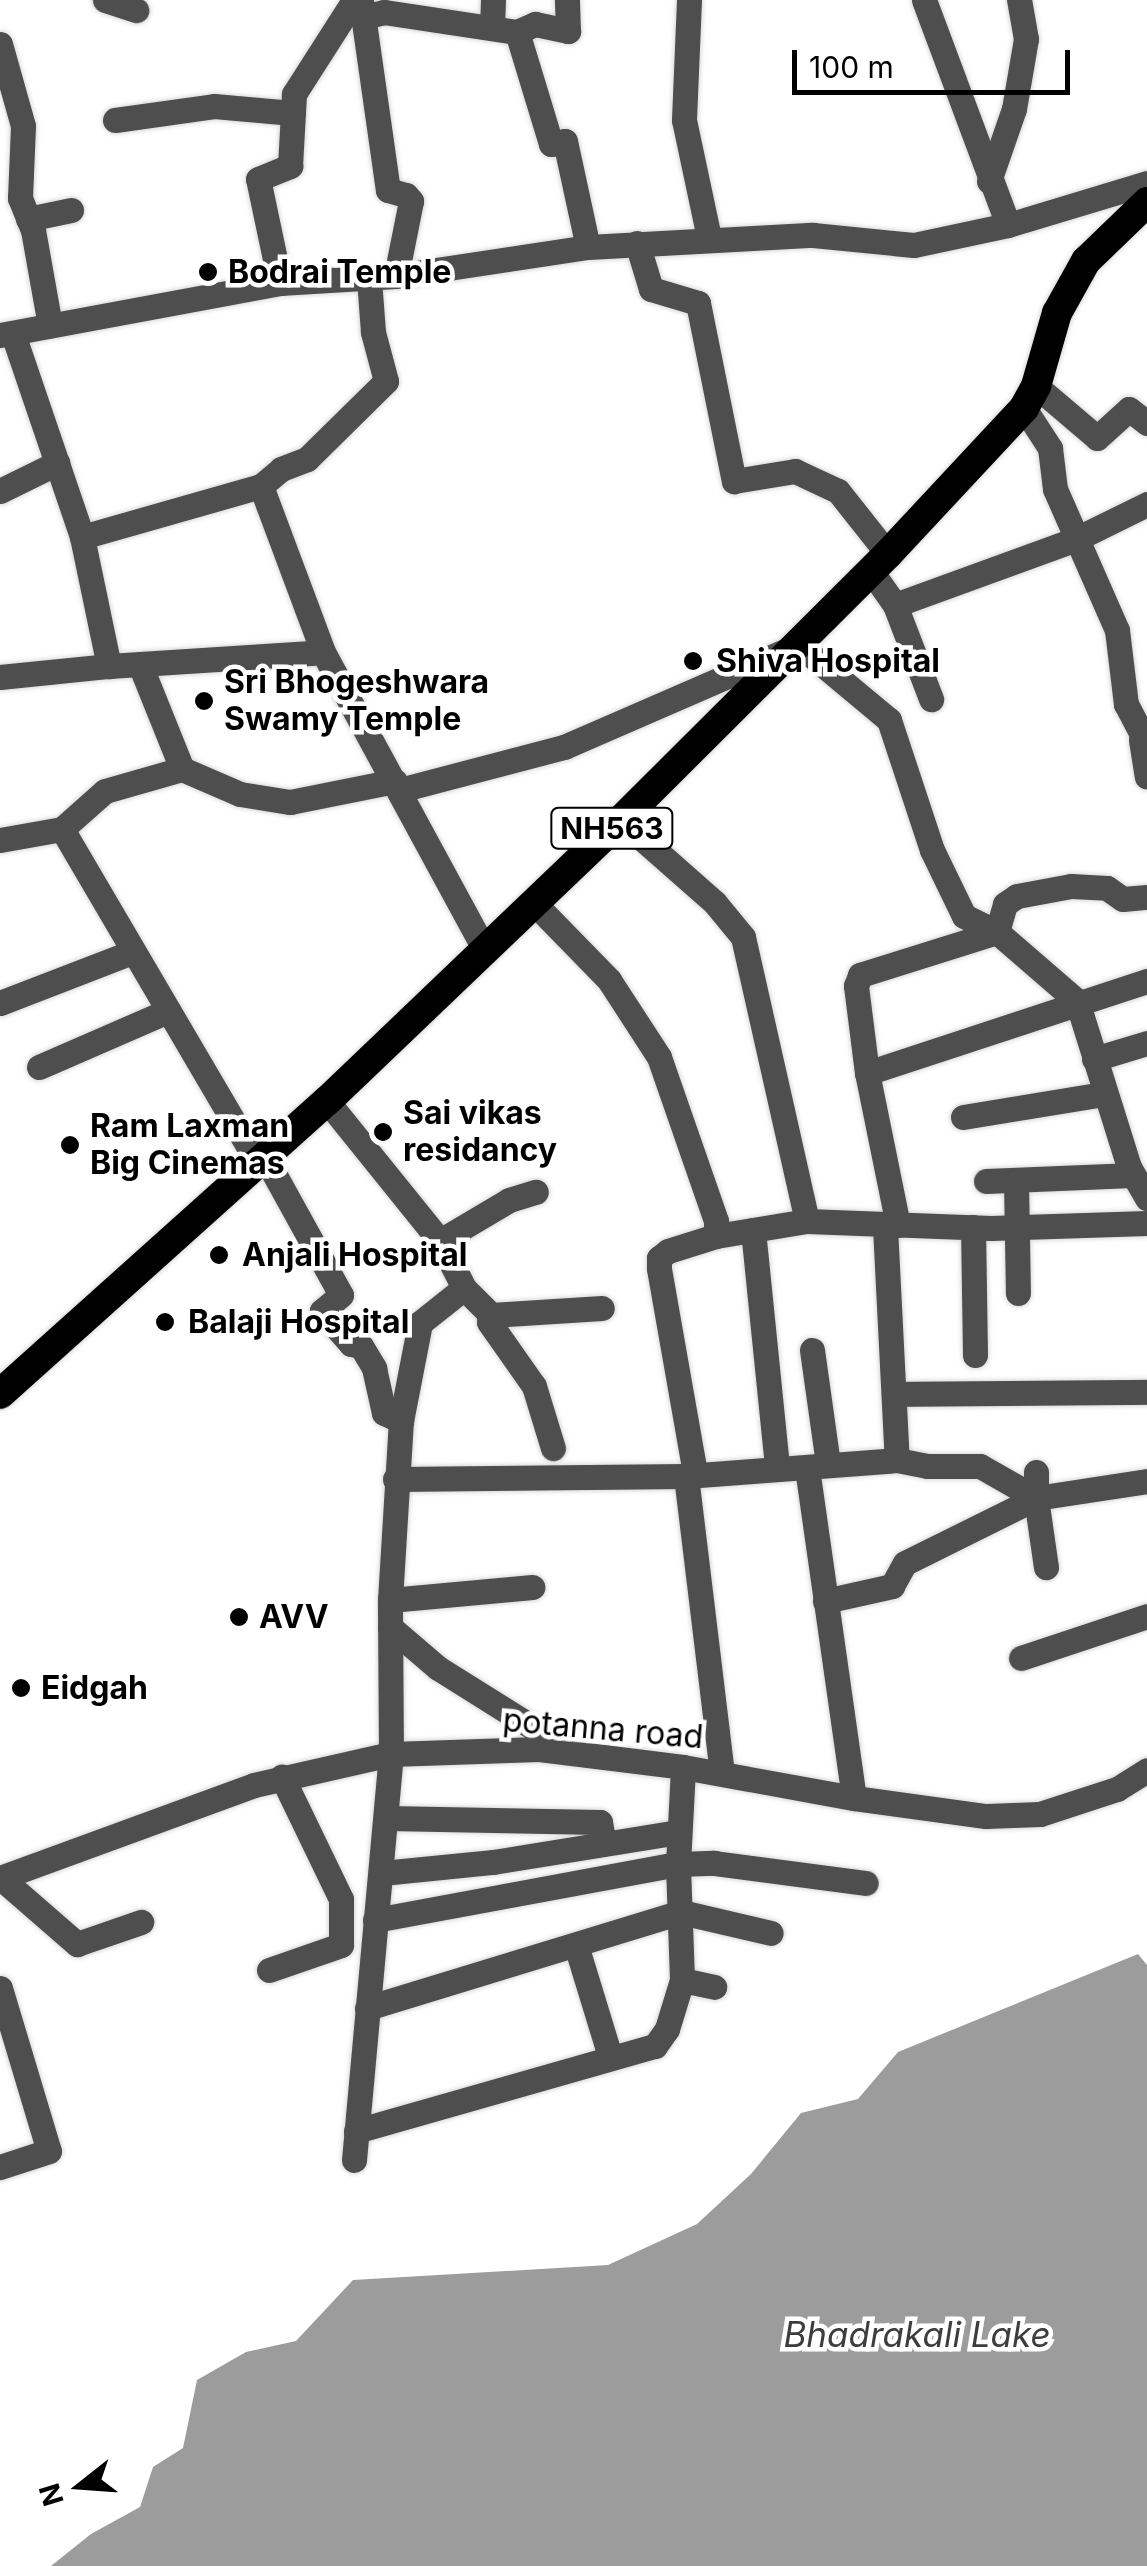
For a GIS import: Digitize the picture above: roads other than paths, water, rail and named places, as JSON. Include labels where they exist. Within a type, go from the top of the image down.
[{"type":"highway","name":"NH563","points":[[0,1394],[327,1101],[622,820],[879,562],[1030,397],[1057,314],[1086,261],[1147,202]]},
{"type":"street","points":[[105,0],[136,10]]},
{"type":"street","points":[[493,0],[551,144],[565,141],[588,247]]},
{"type":"street","points":[[359,6],[504,30],[536,24],[568,31],[567,0]]},
{"type":"street","points":[[689,0],[684,120],[709,238]]},
{"type":"street","points":[[924,0],[1008,225]]},
{"type":"street","points":[[990,181],[1014,110],[1026,39],[1019,0]]},
{"type":"street","points":[[280,283],[258,180],[290,166],[294,94],[359,6]]},
{"type":"street","points":[[359,6],[388,190],[406,194],[412,201],[396,276]]},
{"type":"street","points":[[0,44],[23,126],[20,198],[28,218],[50,325]]},
{"type":"street","points":[[115,120],[214,106],[293,113]]},
{"type":"street","points":[[109,666],[82,537],[6,335],[280,283],[396,276],[588,247],[813,235],[914,245],[1008,225],[1147,184]]},
{"type":"street","points":[[28,218],[71,210]]},
{"type":"street","points":[[637,243],[651,289],[698,302],[734,481],[795,471],[838,491],[879,562],[931,700]]},
{"type":"street","points":[[82,537],[261,486],[306,459],[386,381],[372,332],[369,279]]},
{"type":"street","points":[[1030,397],[1098,438],[1129,409],[1147,423]]},
{"type":"street","points":[[1030,397],[1050,448],[1055,489],[1117,630],[1126,704],[1143,733],[1147,778]]},
{"type":"street","points":[[0,490],[57,463]]},
{"type":"street","points":[[261,486],[323,652],[484,948]]},
{"type":"street","points":[[895,605],[1076,539],[1147,504]]},
{"type":"street","points":[[0,840],[62,829],[105,791],[182,769],[240,794],[290,802],[397,786],[564,747],[798,645],[889,720],[951,894],[964,916],[997,932],[1077,1001],[1104,1094],[1136,1167],[1146,1211],[1017,1228],[807,1221],[716,1236],[659,1258],[691,1475],[722,1772]]},
{"type":"street","points":[[0,678],[109,666],[141,667],[323,652]]},
{"type":"street","points":[[141,667],[182,769]]},
{"type":"street","points":[[622,820],[715,904],[744,937],[807,1221]]},
{"type":"street","points":[[62,829],[132,952],[341,1295],[322,1311],[350,1344],[361,1346],[374,1368],[384,1413],[402,1421]]},
{"type":"street","points":[[997,932],[1005,904],[1017,896],[1071,886],[1107,888],[1123,899],[1147,897]]},
{"type":"street","points":[[533,902],[608,980],[659,1058],[716,1221],[716,1236]]},
{"type":"street","points":[[897,1460],[892,1226],[856,986],[860,975],[997,932]]},
{"type":"street","points":[[0,1003],[132,952]]},
{"type":"street","points":[[867,1073],[1147,981]]},
{"type":"street","points":[[39,1067],[168,1011]]},
{"type":"street","points":[[1094,1059],[1147,1042]]},
{"type":"street","points":[[962,1117],[1104,1094]]},
{"type":"street","points":[[327,1101],[440,1242],[464,1288],[490,1316]]},
{"type":"street","points":[[986,1181],[1136,1167]]},
{"type":"street","points":[[1016,1181],[1018,1292]]},
{"type":"street","points":[[440,1242],[509,1200],[536,1192]]},
{"type":"street","points":[[973,1228],[976,1355]]},
{"type":"street","points":[[754,1230],[778,1468]]},
{"type":"street","points":[[354,2160],[391,1754],[390,1600],[395,1479],[402,1421],[420,1323],[464,1288]]},
{"type":"street","points":[[490,1316],[602,1308]]},
{"type":"street","points":[[490,1316],[489,1322],[534,1386],[553,1448]]},
{"type":"street","points":[[812,1350],[825,1601],[854,1798]]},
{"type":"street","points":[[895,1394],[1147,1392]]},
{"type":"street","points":[[395,1479],[691,1475],[897,1460],[927,1466],[980,1466],[1036,1485],[1147,1481]]},
{"type":"street","points":[[825,1601],[892,1586],[905,1563],[1036,1485]]},
{"type":"street","points":[[1036,1485],[1046,1566]]},
{"type":"street","points":[[390,1600],[532,1587]]},
{"type":"street","points":[[1021,1658],[1147,1616]]},
{"type":"street","points":[[390,1627],[438,1668],[537,1730],[539,1749]]},
{"type":"street","name":"potanna road","points":[[0,1878],[282,1778],[391,1754],[539,1749],[722,1772],[854,1798],[986,1816],[1040,1814],[1117,1789],[1147,1770]]},
{"type":"street","points":[[356,2131],[655,2046],[668,2029],[682,1980],[678,1832],[683,1767]]},
{"type":"street","points":[[269,1970],[341,1945],[342,1899],[282,1778]]},
{"type":"street","points":[[386,1818],[600,1822],[604,1844]]},
{"type":"street","points":[[382,1873],[678,1832]]},
{"type":"street","points":[[376,1920],[678,1864],[714,1863],[866,1883]]},
{"type":"street","points":[[0,1878],[77,1944],[140,1922]]},
{"type":"street","points":[[368,2008],[681,1912],[771,1932]]},
{"type":"street","points":[[576,1945],[610,2056]]},
{"type":"street","points":[[682,1980],[714,1987]]},
{"type":"street","points":[[0,2167],[49,2151],[1,1995]]},
{"type":"water","name":"Bhadrakali Lake","points":[[1138,1954],[1147,1965],[1147,2566],[51,2566],[91,2534],[140,2507],[153,2467],[183,2448],[197,2380],[246,2352],[296,2341],[353,2280],[608,2265],[697,2224],[751,2174],[801,2113],[858,2099],[898,2052]]},
{"type":"place","name":"Bodrai Temple","points":[[208,272]]},
{"type":"place","name":"Shiva Hospital","points":[[693,661]]},
{"type":"place","name":"Sri Bhogeshwara Swamy Temple","points":[[204,701]]},
{"type":"place","name":"Sai vikas residancy","points":[[383,1132]]},
{"type":"place","name":"Ram Laxman Big Cinemas","points":[[70,1145]]},
{"type":"place","name":"Anjali Hospital","points":[[219,1255]]},
{"type":"place","name":"Balaji Hospital","points":[[165,1322]]},
{"type":"place","name":"AVV","points":[[239,1617]]},
{"type":"place","name":"Eidgah","points":[[21,1688]]}]
